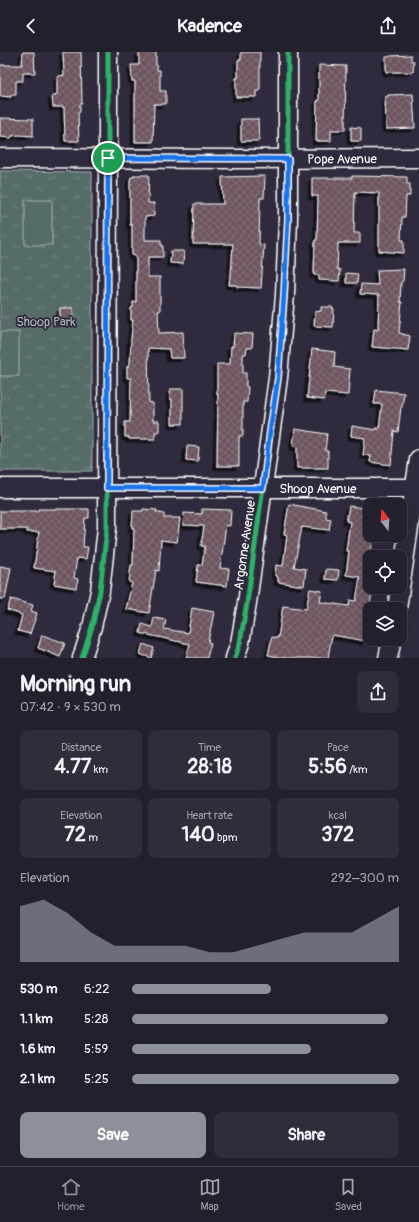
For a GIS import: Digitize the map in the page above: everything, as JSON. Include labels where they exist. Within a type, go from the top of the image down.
[{"type":"street","points":[[82,658],[92,627],[100,591],[107,528],[108,52]]},
{"type":"street","name":"Argonne Avenue","points":[[236,658],[247,603],[278,378],[288,219],[288,52]]},
{"type":"street","name":"Pope Avenue","points":[[0,158],[419,158]]},
{"type":"street","points":[[398,602],[417,488],[419,459]]},
{"type":"street","name":"Shoop Avenue","points":[[0,488],[417,488]]},
{"type":"street","points":[[388,658],[391,646]]},
{"type":"green space","name":"Shoop Park","points":[[0,171],[92,172],[92,471],[0,471]]},
{"type":"green space","points":[[25,200],[52,200],[52,245],[25,245]]},
{"type":"green space","points":[[0,332],[19,332],[19,376],[0,376]]},
{"type":"building","points":[[23,52],[34,52],[35,73],[23,73],[23,81],[16,81],[16,95],[11,95],[11,97],[0,96],[0,65],[22,65]]},
{"type":"building","points":[[63,52],[81,52],[82,104],[80,104],[80,112],[78,113],[79,141],[65,141],[64,107],[53,107],[52,96],[57,95],[57,77],[64,75]]},
{"type":"building","points":[[139,52],[156,52],[157,70],[160,70],[160,91],[166,91],[166,104],[154,104],[153,142],[135,142],[135,81],[132,81],[131,65],[139,65]]},
{"type":"building","points":[[241,52],[260,52],[260,91],[256,91],[256,97],[236,97],[238,60],[241,60]]},
{"type":"building","points":[[411,55],[411,61],[414,61],[413,72],[386,72],[386,57]]},
{"type":"building","points":[[319,65],[346,66],[345,130],[331,130],[331,141],[316,141],[317,101],[319,101]]},
{"type":"building","points":[[413,94],[415,128],[386,129],[385,97],[388,95]]},
{"type":"building","points":[[0,118],[33,119],[33,136],[19,135],[12,136],[11,138],[0,137]]},
{"type":"building","points":[[241,119],[258,119],[259,141],[241,141]]},
{"type":"building","points":[[351,127],[361,128],[361,141],[351,141]]},
{"type":"building","points":[[134,175],[149,175],[148,203],[154,203],[154,216],[145,217],[145,240],[161,240],[161,245],[163,245],[163,257],[148,257],[148,277],[160,277],[160,311],[158,311],[159,333],[183,332],[184,358],[170,358],[169,349],[148,348],[149,403],[153,403],[153,421],[159,421],[159,432],[155,432],[155,439],[129,439],[129,437],[125,437],[125,422],[130,422],[131,378],[127,378],[127,366],[130,364],[133,320],[131,320],[131,308],[133,308],[133,302],[136,302],[136,256],[132,255],[132,225],[130,225],[130,181],[131,177],[134,177]]},
{"type":"building","points":[[265,176],[264,198],[260,198],[259,244],[264,245],[261,288],[237,287],[237,285],[229,285],[233,244],[193,244],[194,204],[223,204],[222,177]]},
{"type":"building","points":[[352,176],[407,177],[407,184],[410,184],[410,196],[406,196],[405,217],[402,217],[401,240],[404,240],[404,253],[379,251],[379,193],[355,192],[354,233],[360,233],[360,243],[338,243],[337,269],[340,270],[339,281],[319,280],[319,275],[314,275],[315,240],[317,240],[318,196],[312,196],[312,178],[352,178]]},
{"type":"building","points":[[171,251],[184,251],[183,264],[170,263]]},
{"type":"building","points":[[404,269],[403,281],[401,282],[400,302],[402,302],[399,333],[410,336],[408,350],[372,347],[374,329],[378,330],[379,295],[360,294],[361,284],[378,285],[377,270]]},
{"type":"building","points":[[346,273],[358,274],[357,283],[346,283]]},
{"type":"building","points":[[321,307],[332,307],[332,309],[334,309],[333,327],[314,326],[315,312],[321,311]]},
{"type":"building","points":[[60,308],[73,308],[73,323],[60,323]]},
{"type":"building","points":[[234,333],[253,334],[252,348],[247,348],[246,354],[243,354],[243,373],[246,373],[246,387],[248,387],[247,402],[243,402],[243,436],[239,436],[239,466],[217,466],[217,364],[230,364],[231,346],[233,347]]},
{"type":"building","points":[[312,349],[335,352],[334,367],[350,369],[348,395],[325,393],[324,400],[307,398]]},
{"type":"building","points":[[170,389],[183,389],[183,424],[172,424],[172,399],[170,399]]},
{"type":"building","points":[[376,390],[404,393],[398,432],[394,431],[391,465],[370,462],[371,456],[363,455],[365,438],[351,436],[352,426],[376,430],[376,428],[379,429],[382,404],[374,404]]},
{"type":"building","points":[[295,429],[327,434],[325,451],[328,451],[328,468],[297,468],[297,447],[293,446]]},
{"type":"building","points":[[187,446],[199,447],[198,461],[186,460]]},
{"type":"building","points":[[289,504],[326,511],[326,518],[331,519],[329,530],[302,527],[294,567],[306,569],[304,586],[278,582],[278,577],[275,576],[276,565],[283,566],[287,535],[284,534]]},
{"type":"building","points":[[349,506],[363,508],[363,542],[373,542],[371,550],[363,550],[363,594],[372,594],[370,602],[363,602],[363,640],[332,635],[328,658],[284,658],[268,655],[272,637],[278,638],[283,606],[306,609],[310,589],[322,591],[320,602],[349,606],[350,600],[356,601],[360,577],[346,575],[349,551],[346,551],[350,522],[346,521]]},
{"type":"building","points":[[38,509],[89,509],[89,518],[85,518],[83,547],[88,547],[86,559],[77,558],[74,578],[78,579],[76,588],[54,584],[56,571],[34,568],[39,532],[27,532],[27,529],[0,529],[0,511],[38,511]]},
{"type":"building","points":[[143,509],[157,510],[156,512],[164,514],[164,518],[180,518],[177,542],[161,540],[159,571],[156,570],[149,613],[126,609],[132,583],[129,582],[131,565],[133,565],[133,511],[143,511]]},
{"type":"building","points":[[202,509],[231,510],[230,526],[226,525],[220,568],[229,569],[227,586],[196,582],[198,565],[202,565],[205,546],[201,546],[204,526],[183,525],[184,513],[202,514]]},
{"type":"building","points":[[0,566],[11,568],[5,599],[0,599]]},
{"type":"building","points":[[326,569],[339,570],[338,580],[325,579]]},
{"type":"building","points":[[11,599],[33,605],[31,611],[37,613],[30,634],[18,631],[22,615],[7,610]]},
{"type":"building","points":[[192,608],[214,612],[208,642],[211,643],[207,658],[186,658],[190,644],[140,633],[142,624],[152,627],[154,618],[166,620],[164,629],[188,633]]},
{"type":"building","points":[[42,635],[65,643],[60,657],[38,648]]},
{"type":"building","points":[[143,644],[154,648],[151,658],[140,654]]},
{"type":"cycle path","points":[[82,658],[92,627],[100,591],[107,528],[108,52]]},
{"type":"cycle path","points":[[235,658],[240,643],[247,603],[278,378],[285,295],[288,219],[288,52]]},
{"type":"route","points":[[108,158],[288,159],[288,219],[278,378],[263,488],[107,488],[108,158]]}]
